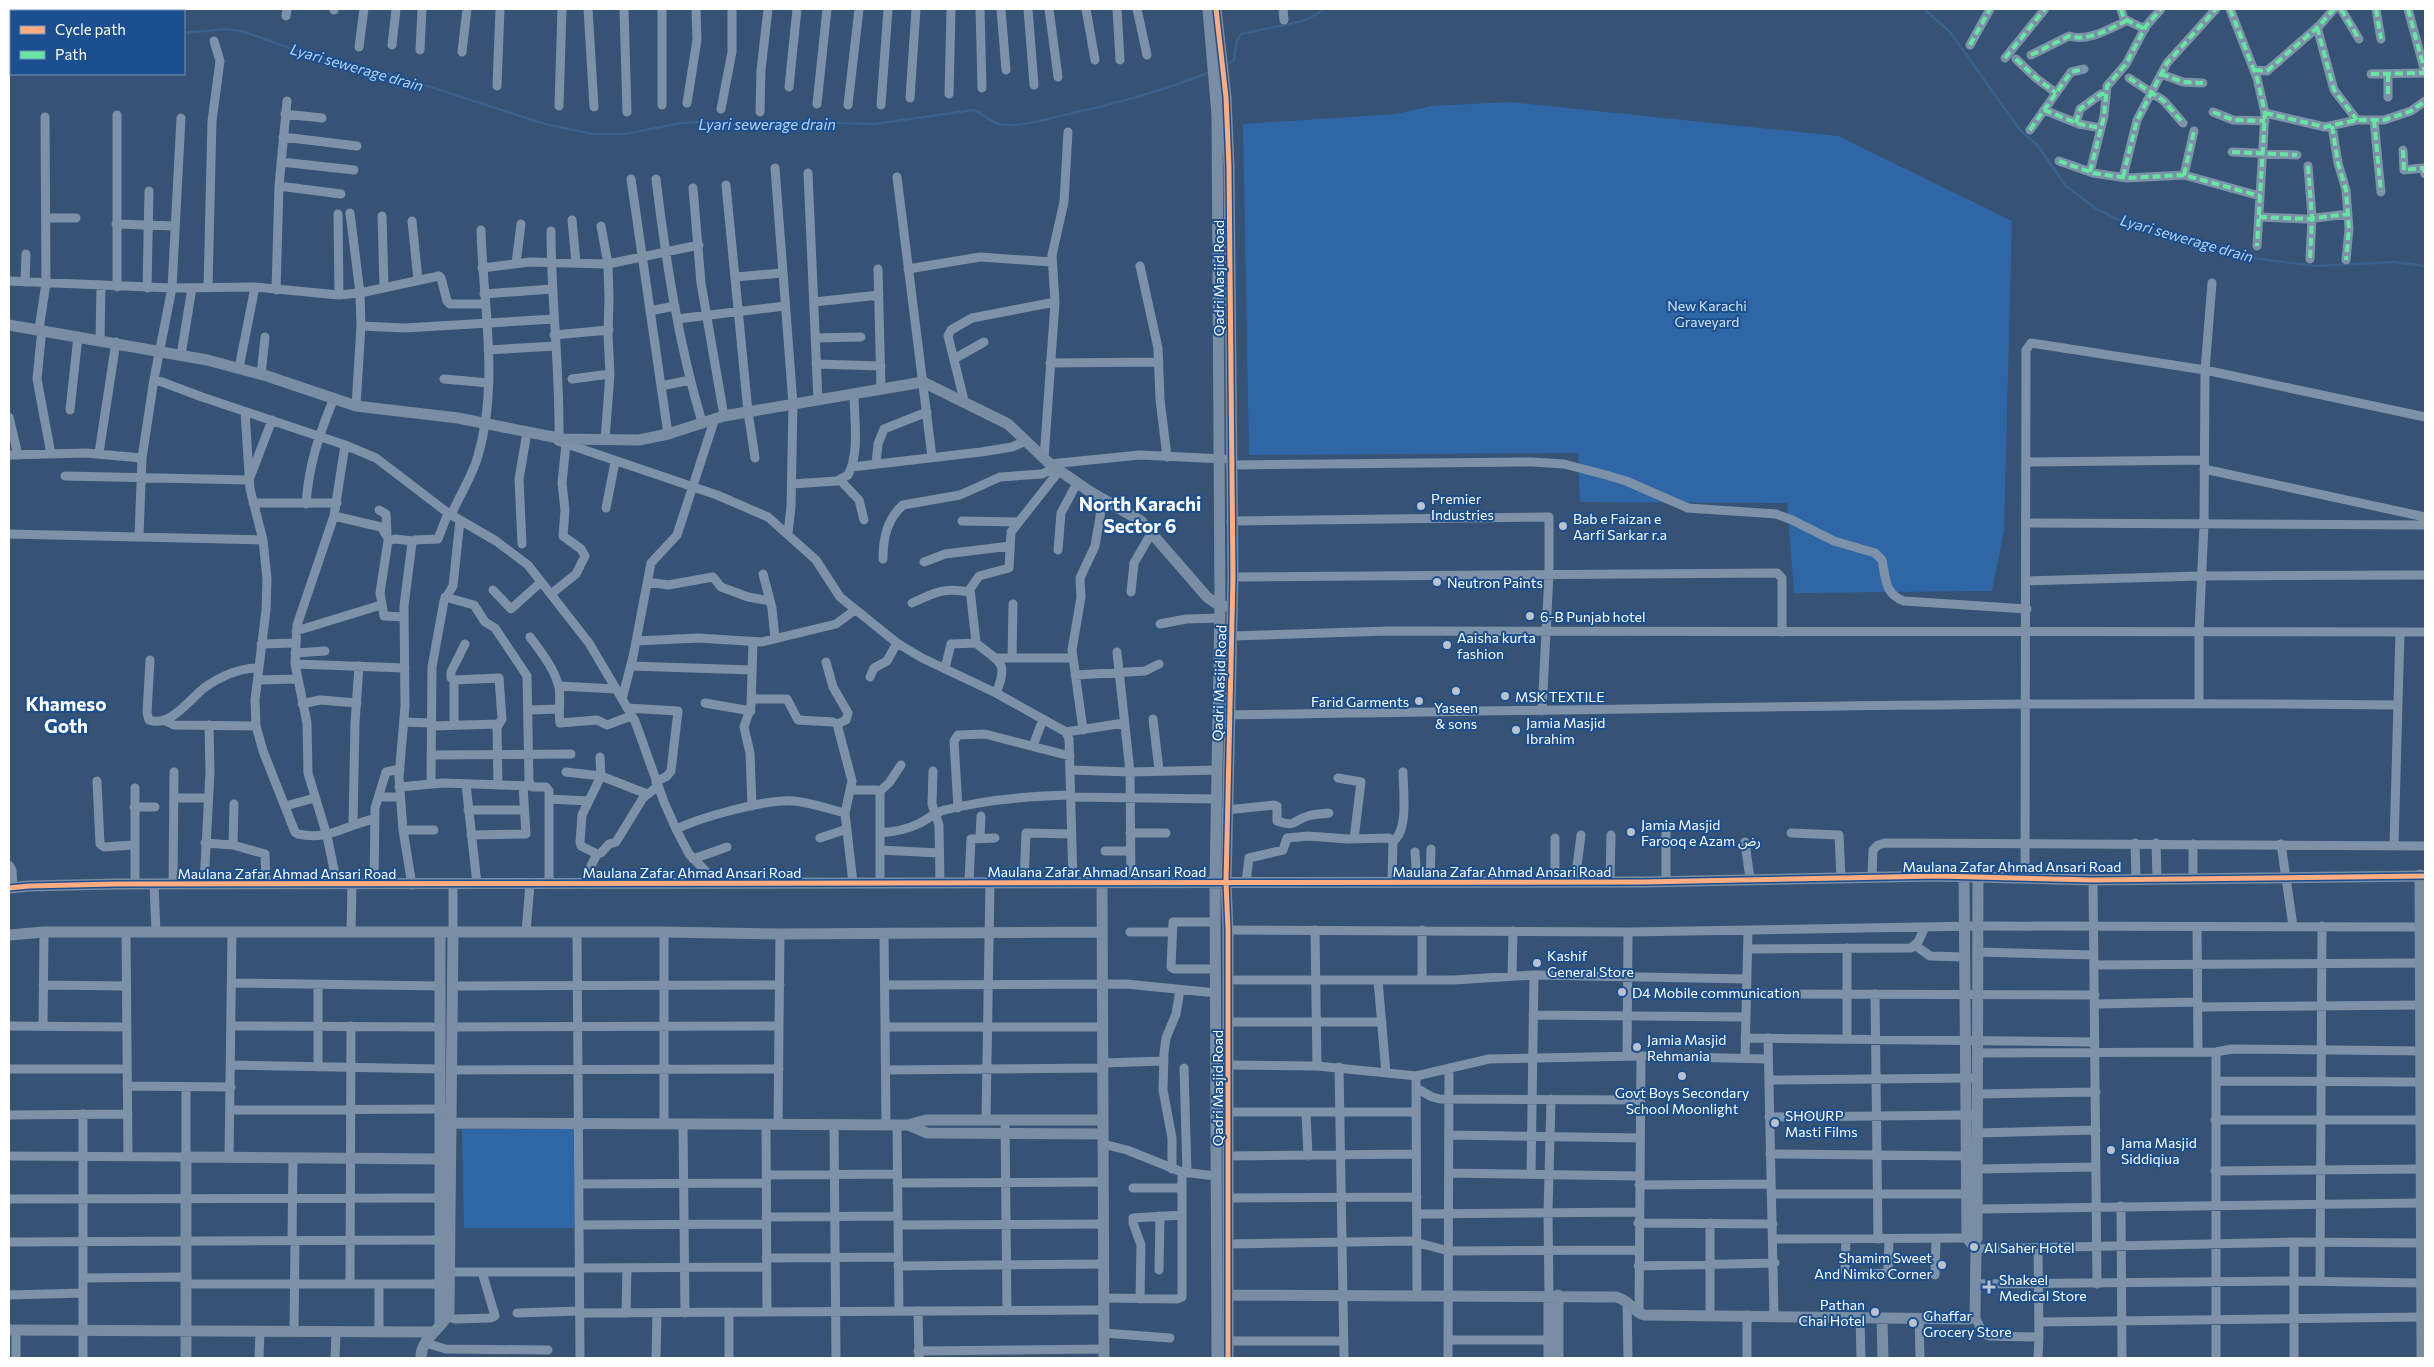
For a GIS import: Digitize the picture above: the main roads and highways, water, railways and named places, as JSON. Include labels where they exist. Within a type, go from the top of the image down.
[{"type":"waterway","name":"Lyari sewerage drain","points":[[1227,65],[1234,60],[1237,41],[1241,34],[1303,21],[1326,9]]},
{"type":"waterway","name":"Lyari sewerage drain","points":[[1924,9],[1950,32],[2020,130],[2037,145],[2066,186],[2095,208],[2127,224],[2244,257],[2316,266],[2394,262],[2425,266]]},
{"type":"waterway","name":"Lyari sewerage drain","points":[[185,33],[226,29],[242,31],[309,55],[387,73],[545,124],[593,134],[625,134],[681,123],[700,122],[728,125],[793,122],[875,124],[973,110],[999,124],[1021,124],[1079,112],[1136,97],[1210,72]]},
{"type":"place","name":"Premier Industries","points":[[1421,506]]},
{"type":"place","name":"Bab e Faizan e Aarfi Sarkar r.a","points":[[1563,526]]},
{"type":"place","name":"Neutron Paints","points":[[1437,582]]},
{"type":"place","name":"6-B Punjab hotel","points":[[1530,616]]},
{"type":"place","name":"Aaisha kurta fashion","points":[[1447,645]]},
{"type":"place","name":"Yaseen & sons","points":[[1456,691]]},
{"type":"place","name":"MSK TEXTILE","points":[[1505,696]]},
{"type":"place","name":"Farid Garments","points":[[1419,701]]},
{"type":"place","name":"Jamia Masjid Ibrahim","points":[[1516,730]]},
{"type":"place","name":"Jamia Masjid Farooq e Azam رض","points":[[1631,832]]},
{"type":"place","name":"Kashif General Store","points":[[1537,963]]},
{"type":"place","name":"D4 Mobile communication","points":[[1622,992]]},
{"type":"place","name":"Jamia Masjid Rehmania","points":[[1637,1047]]},
{"type":"place","name":"Govt Boys Secondary School Moonlight","points":[[1682,1076]]},
{"type":"place","name":"SHOURP Masti Films","points":[[1775,1123]]},
{"type":"place","name":"Jama Masjid Siddiqiua","points":[[2111,1150]]},
{"type":"place","name":"Al Saher Hotel","points":[[1974,1247]]},
{"type":"place","name":"Shamim Sweet And Nimko Corner","points":[[1942,1265]]},
{"type":"place","name":"Shakeel Medical Store","points":[[1989,1287]]},
{"type":"place","name":"Pathan Chai Hotel","points":[[1875,1312]]},
{"type":"place","name":"Ghaffar Grocery Store","points":[[1913,1323]]},
{"type":"district","name":"North Karachi Sector 6","points":[[1140,514]]},
{"type":"district","name":"Khameso Goth","points":[[66,714]]},
{"type":"park label","name":"New Karachi Graveyard","points":[[1707,314]]}]
